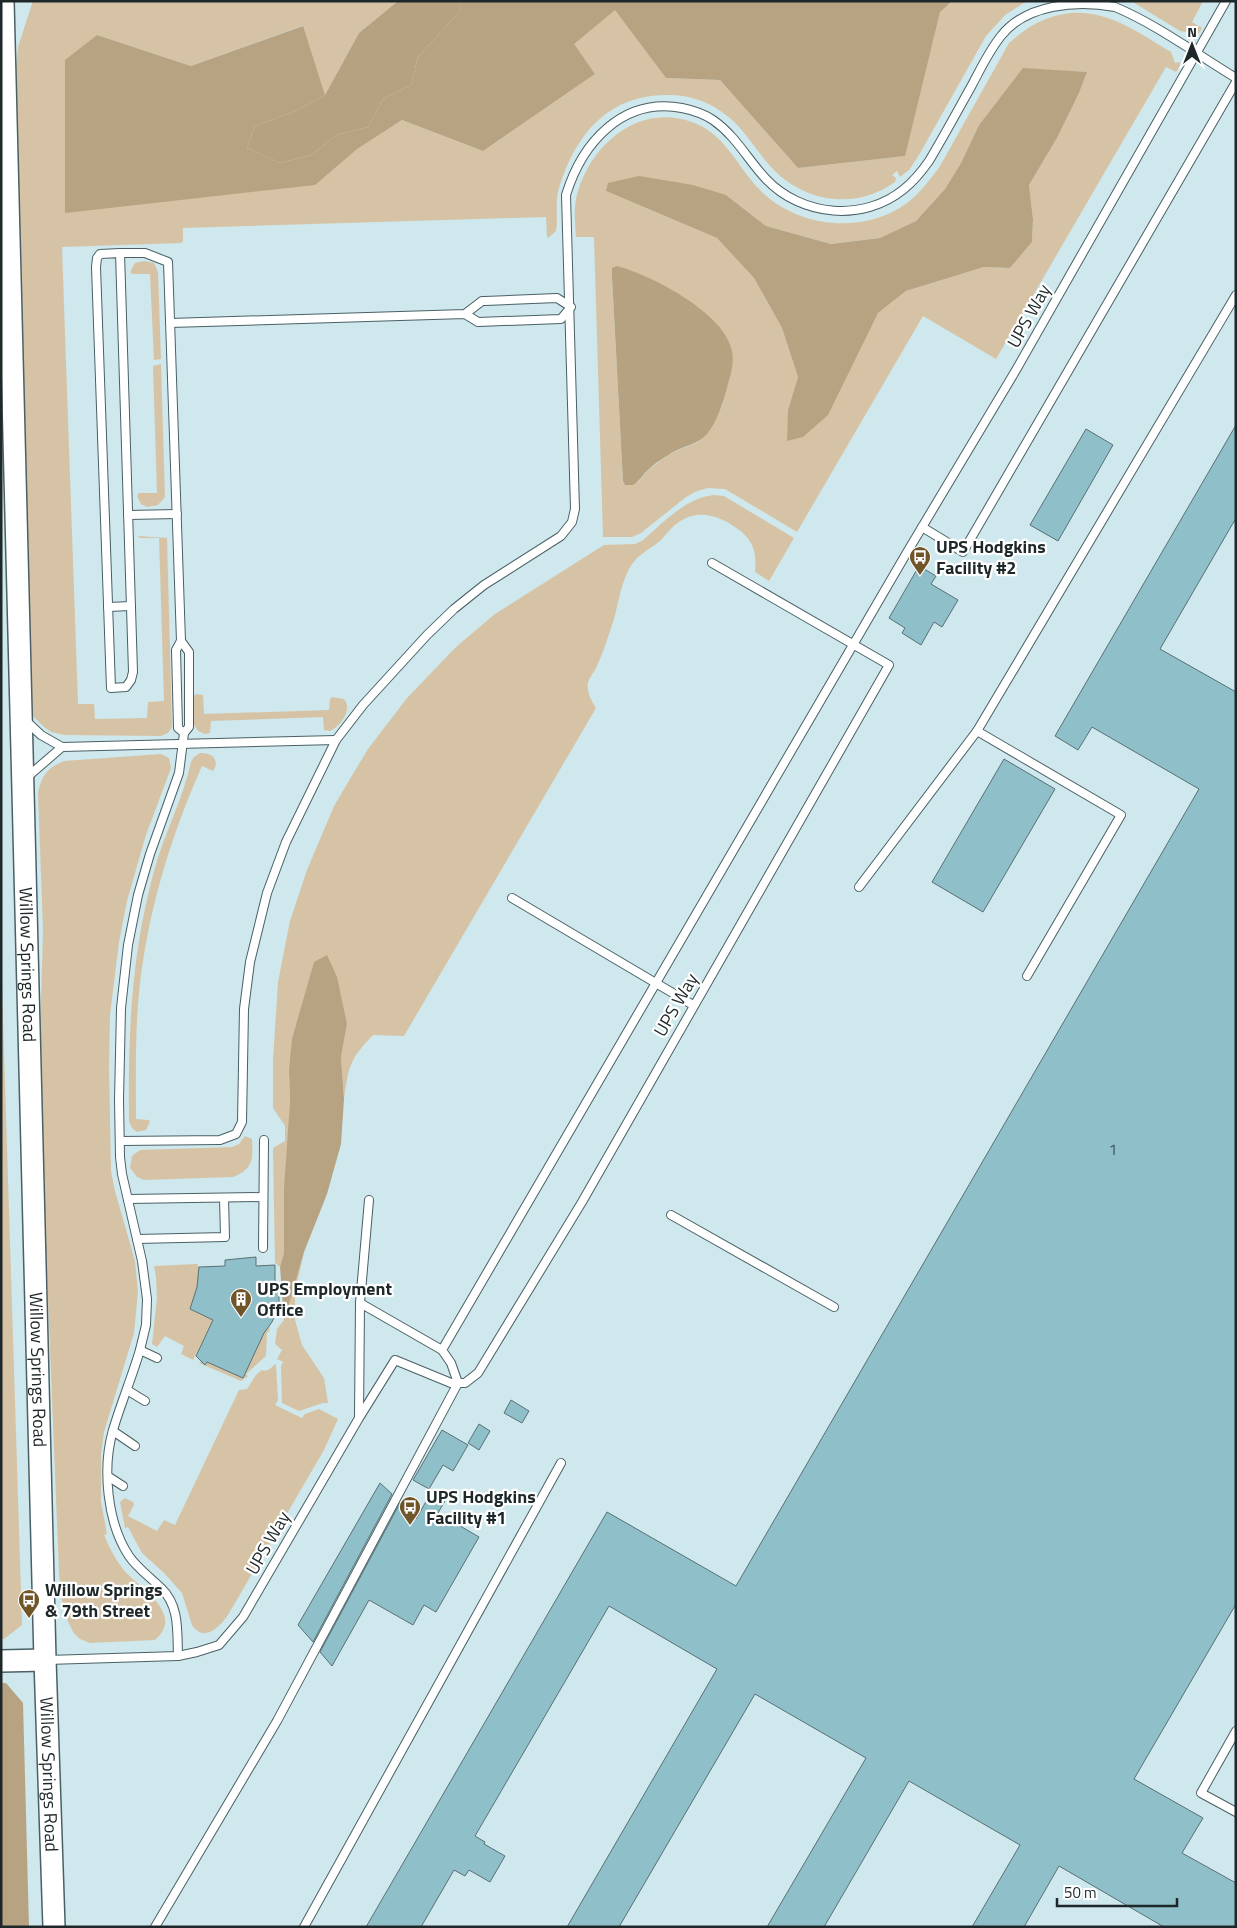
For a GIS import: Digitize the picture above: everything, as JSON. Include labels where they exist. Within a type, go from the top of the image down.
[{"type":"main road","name":"Willow Springs Road","points":[[3,1],[45,1660],[54,1927]]},
{"type":"main road","points":[[1,1661],[45,1660]]},
{"type":"lane","points":[[120,1141],[220,1140],[236,1134],[242,1122],[245,999],[250,962],[260,919],[267,893],[286,842],[336,740],[362,705],[417,646],[454,610],[495,577],[561,536],[572,522],[575,509],[566,205],[570,182],[583,154],[592,143],[605,129],[635,111],[672,106],[700,113],[722,127],[766,179],[790,198],[808,206],[828,211],[850,211],[872,207],[904,190],[930,161],[989,52],[1014,22],[1030,12],[1062,2],[1090,1],[1114,7],[1136,18],[1236,80],[963,552],[922,527]]},
{"type":"lane","name":"UPS Way","points":[[442,1350],[922,527],[1016,370],[1226,1]]},
{"type":"lane","points":[[120,253],[133,672],[131,680],[126,687],[111,688],[96,267],[97,258],[100,254],[120,253],[145,253],[168,262],[181,641],[188,652],[189,727],[184,733],[179,773],[150,854],[138,895],[128,945],[120,1027],[120,1141],[122,1174],[142,1261],[147,1299],[146,1324],[140,1350],[112,1431],[108,1462],[112,1515],[120,1541],[133,1561],[163,1590],[175,1608],[178,1656]]},
{"type":"lane","points":[[859,887],[977,731],[1236,295]]},
{"type":"lane","points":[[465,314],[482,301],[556,298],[570,307]]},
{"type":"lane","points":[[170,323],[465,314],[478,322],[561,319],[570,307]]},
{"type":"lane","points":[[128,515],[176,514]]},
{"type":"lane","name":"UPS Way","points":[[45,1660],[178,1656],[219,1645],[243,1617],[395,1360],[451,1383],[465,1383],[478,1373],[582,1202],[889,665],[712,563]]},
{"type":"lane","points":[[108,606],[131,606]]},
{"type":"lane","points":[[181,641],[176,650],[178,728],[184,733]]},
{"type":"lane","points":[[21,716],[42,735],[62,748],[336,740]]},
{"type":"lane","points":[[977,731],[1121,815],[1027,976]]},
{"type":"lane","points":[[23,780],[62,748]]},
{"type":"lane","points":[[512,898],[693,1005]]},
{"type":"lane","points":[[263,1248],[264,1140]]},
{"type":"lane","points":[[128,1199],[263,1197]]},
{"type":"lane","points":[[137,1239],[225,1237],[224,1198]]},
{"type":"lane","points":[[359,1418],[360,1303],[369,1200]]},
{"type":"lane","points":[[672,1215],[834,1307]]},
{"type":"lane","points":[[155,1927],[277,1721],[458,1383],[451,1363],[442,1350],[360,1303]]},
{"type":"lane","points":[[140,1350],[157,1358]]},
{"type":"lane","points":[[127,1390],[145,1401]]},
{"type":"lane","points":[[112,1431],[135,1446]]},
{"type":"lane","points":[[304,1927],[561,1463]]},
{"type":"lane","points":[[109,1477],[123,1486]]},
{"type":"lane","points":[[1236,1731],[1201,1793],[1236,1812]]},
{"type":"shaded area","points":[[33,1],[398,1],[359,33],[325,95],[302,26],[191,66],[97,35],[65,213],[356,149],[402,120],[483,151],[595,74],[573,44],[615,9],[666,78],[720,80],[798,168],[904,156],[940,11],[952,1],[1027,1],[1005,15],[986,36],[909,170],[900,177],[897,171],[892,175],[896,178],[895,182],[880,191],[864,197],[831,199],[800,189],[785,180],[772,168],[737,125],[722,112],[709,104],[695,99],[665,95],[629,101],[614,108],[589,130],[579,143],[563,176],[558,195],[556,231],[548,238],[546,217],[183,228],[183,241],[181,243],[62,247],[78,704],[94,704],[95,719],[147,718],[148,702],[164,701],[159,538],[140,538],[138,536],[167,538],[172,727],[168,733],[161,736],[64,735],[51,732],[44,727],[34,717],[29,706],[31,673],[29,583],[23,483],[14,89],[18,47]]},
{"type":"shaded area","points":[[398,1],[459,1],[461,10],[418,57],[411,85],[383,99],[368,127],[337,135],[311,155],[280,163],[247,148],[255,126],[296,111],[325,95],[359,33]]},
{"type":"shaded area","points":[[459,1],[952,1],[940,12],[905,156],[798,168],[720,80],[666,78],[615,10],[574,44],[595,74],[483,151],[402,120],[357,149],[315,185],[65,213],[65,60],[97,35],[191,66],[303,26],[325,95],[296,111],[255,126],[247,148],[280,163],[311,155],[337,135],[368,127],[383,99],[411,85],[418,57],[461,10]]},
{"type":"shaded area","points":[[1131,1],[1203,1],[1192,22],[1202,28],[1195,35],[1195,30],[1180,31]]},
{"type":"shaded area","points":[[1085,13],[1112,19],[1171,52],[1175,63],[1180,62],[1180,66],[1176,72],[1166,67],[996,359],[923,316],[797,532],[725,489],[708,488],[686,497],[641,533],[632,537],[603,537],[594,237],[576,237],[575,202],[586,172],[596,155],[609,140],[625,129],[642,121],[661,117],[681,119],[701,126],[710,132],[726,147],[760,190],[775,203],[793,213],[831,223],[871,220],[890,213],[907,203],[921,191],[940,166],[1009,43],[1037,23],[1062,14]],"holes":[[[1059,71],[1087,72],[1057,138],[1029,185],[1033,219],[1032,242],[1010,268],[984,267],[906,291],[878,313],[862,343],[788,441],[788,410],[798,377],[782,328],[754,278],[717,238],[606,191],[726,195],[766,226],[831,244],[880,238],[916,221],[945,189],[961,163],[979,125],[1000,98]],[[612,277],[727,338],[732,351],[732,368],[722,406],[708,432],[698,442],[671,453],[649,469],[638,482],[625,485],[623,481]]]},
{"type":"shaded area","points":[[1023,68],[1087,72],[1057,138],[1029,185],[1033,219],[1032,242],[1010,268],[984,267],[906,291],[878,313],[828,415],[803,437],[787,441],[788,410],[798,377],[782,328],[754,278],[717,238],[606,191],[608,183],[639,176],[693,185],[726,195],[766,226],[831,244],[880,238],[916,221],[945,189],[961,163],[979,125]]},
{"type":"shaded area","points":[[144,261],[154,263],[158,272],[161,359],[154,360],[150,274],[132,274],[130,272],[135,263]]},
{"type":"shaded area","points":[[617,266],[666,287],[702,310],[716,323],[726,337],[733,356],[723,403],[716,420],[707,434],[699,441],[671,453],[651,467],[633,485],[625,485],[623,481],[612,277],[612,268]]},
{"type":"shaded area","points":[[161,364],[165,497],[158,505],[147,507],[141,504],[137,496],[139,493],[157,493],[153,366]]},
{"type":"shaded area","points":[[724,496],[794,538],[769,581],[755,572],[754,552],[746,536],[722,519],[707,515],[693,516],[679,522],[660,541],[635,560],[626,576],[613,623],[597,666],[588,683],[591,700],[596,708],[404,1036],[373,1035],[351,1064],[344,1099],[341,1057],[347,1024],[314,962],[289,1070],[290,1102],[284,1253],[280,1267],[275,1263],[273,1148],[285,1141],[285,1126],[273,1108],[273,1061],[278,982],[290,921],[307,870],[334,806],[368,749],[407,698],[456,647],[495,614],[604,545],[635,544],[642,541],[666,519],[684,506],[703,497]]},
{"type":"shaded area","points":[[196,694],[203,695],[204,714],[329,710],[332,697],[344,699],[347,708],[342,721],[330,731],[324,730],[323,717],[211,721],[210,733],[205,734],[198,731],[194,725],[194,696]]},
{"type":"shaded area","points":[[200,753],[211,755],[216,763],[215,767],[213,771],[202,766],[190,793],[170,849],[154,905],[143,964],[137,1025],[136,1119],[150,1121],[146,1130],[137,1132],[132,1128],[129,1121],[129,1057],[132,995],[140,934],[158,857],[188,776],[191,762]]},
{"type":"shaded area","points":[[161,754],[169,758],[171,768],[146,835],[127,901],[119,942],[110,1015],[111,1171],[135,1261],[138,1292],[134,1333],[104,1432],[101,1454],[101,1502],[107,1534],[104,1535],[112,1553],[123,1569],[156,1602],[165,1620],[163,1630],[155,1640],[90,1643],[80,1639],[73,1632],[66,1617],[61,1596],[59,1573],[39,1073],[43,930],[38,793],[46,773],[64,761]]},
{"type":"shaded area","points":[[327,955],[337,977],[347,1024],[341,1057],[344,1099],[341,1144],[327,1194],[304,1252],[284,1321],[280,1267],[284,1253],[284,1189],[292,1039],[314,962]]},
{"type":"shaded area","points":[[1,956],[22,1625],[4,1639],[1,1639]]},
{"type":"shaded area","points":[[245,1136],[252,1139],[251,1162],[245,1170],[233,1177],[144,1180],[137,1177],[130,1168],[132,1156],[140,1150],[232,1147],[239,1144]]},
{"type":"shaded area","points":[[304,1252],[295,1292],[295,1320],[302,1345],[324,1378],[328,1403],[299,1411],[282,1403],[281,1366],[283,1362],[277,1359],[282,1350],[275,1344],[277,1329],[284,1320]]},
{"type":"shaded area","points":[[197,1264],[199,1267],[197,1287],[190,1309],[213,1320],[193,1360],[181,1354],[184,1346],[165,1336],[157,1347],[152,1344],[157,1298],[154,1266]]},
{"type":"shaded area","points":[[270,1326],[269,1332],[267,1332],[266,1356],[241,1381],[199,1363],[201,1361],[205,1365],[207,1362],[243,1377],[264,1333]]},
{"type":"shaded area","points":[[275,1364],[278,1400],[275,1405],[302,1418],[305,1414],[319,1409],[338,1419],[324,1450],[228,1615],[212,1631],[202,1633],[192,1625],[182,1593],[142,1553],[128,1527],[125,1528],[120,1502],[125,1498],[133,1502],[134,1505],[128,1516],[157,1531],[164,1520],[175,1525],[239,1390],[247,1389],[256,1375]]},
{"type":"shaded area","points":[[1,1683],[6,1683],[23,1703],[29,1927],[1,1927]]},
{"type":"building","points":[[1236,425],[1236,518],[1160,649],[1236,692],[1236,1604],[1134,1779],[1203,1818],[1182,1853],[1236,1883],[1236,1927],[1164,1927],[1059,1866],[1024,1927],[972,1927],[1020,1845],[909,1781],[824,1927],[767,1927],[866,1758],[755,1694],[619,1927],[567,1927],[717,1669],[609,1606],[475,1836],[485,1842],[484,1844],[505,1856],[490,1882],[469,1870],[465,1876],[454,1870],[421,1927],[366,1927],[607,1512],[736,1586],[1199,789],[1092,727],[1078,750],[1055,736]]},
{"type":"building","points":[[1086,429],[1113,445],[1058,541],[1030,525]]},
{"type":"building","points":[[919,566],[936,576],[931,584],[958,600],[942,627],[934,622],[921,645],[902,633],[905,628],[889,618]]},
{"type":"building","points":[[1004,759],[1055,789],[983,912],[932,882]]},
{"type":"building","name":"UPS Employment Office","points":[[256,1257],[256,1266],[275,1265],[275,1280],[279,1292],[279,1304],[272,1322],[264,1333],[243,1378],[207,1362],[205,1365],[196,1356],[213,1320],[190,1309],[197,1287],[199,1267],[225,1266],[225,1260]]},
{"type":"building","points":[[511,1400],[529,1411],[522,1423],[504,1413]]},
{"type":"building","points":[[479,1424],[490,1431],[479,1450],[468,1443]]},
{"type":"building","points":[[442,1430],[468,1445],[453,1471],[443,1465],[429,1489],[413,1480]]},
{"type":"building","points":[[380,1483],[392,1494],[313,1642],[298,1625]]},
{"type":"building","points":[[432,1491],[446,1499],[438,1513],[479,1537],[436,1612],[424,1605],[413,1625],[369,1600],[332,1666],[320,1652],[400,1503],[416,1519]]},
{"type":"place","name":"UPS Hodgkins Facility #2","points":[[920,576]]},
{"type":"place","name":"UPS Employment Office","points":[[241,1318]]},
{"type":"place","name":"UPS Hodgkins Facility #1","points":[[410,1526]]},
{"type":"place","name":"Willow Springs & 79th Street","points":[[29,1619]]}]
